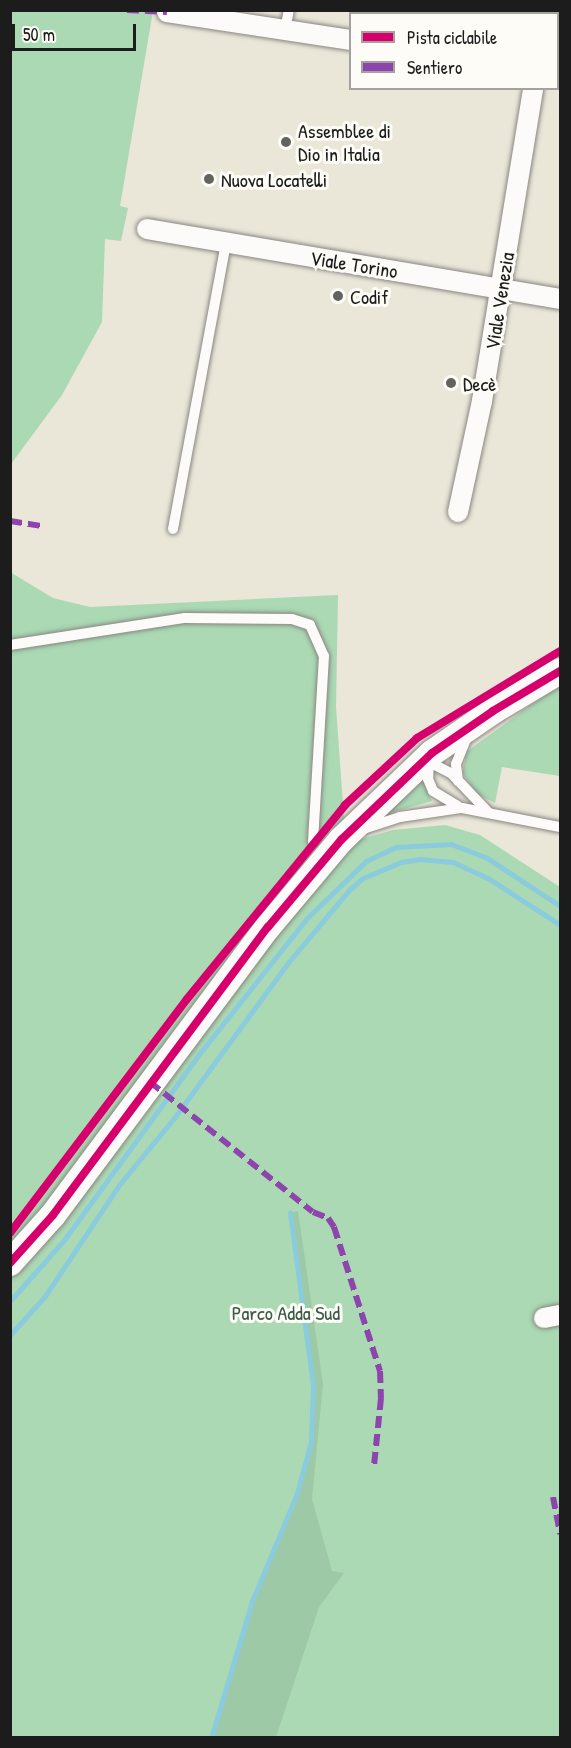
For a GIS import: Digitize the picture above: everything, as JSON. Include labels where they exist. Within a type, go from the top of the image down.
[{"type":"street","points":[[167,12],[349,40]]},
{"type":"street","name":"Viale Venezia","points":[[458,512],[501,288],[533,90]]},
{"type":"street","name":"Viale Torino","points":[[147,229],[561,299]]},
{"type":"street","points":[[10,1263],[53,1215],[246,956],[341,840],[428,759],[478,721],[561,671]]},
{"type":"lane","points":[[285,30],[289,10]]},
{"type":"lane","points":[[173,530],[226,243]]},
{"type":"lane","points":[[10,645],[185,618],[292,619],[310,625],[324,656],[312,843]]},
{"type":"lane","points":[[459,781],[458,755],[478,721]]},
{"type":"lane","points":[[428,759],[459,781],[490,813]]},
{"type":"lane","points":[[428,759],[428,779],[433,791],[462,808]]},
{"type":"lane","points":[[341,840],[388,820],[462,808],[561,827]]},
{"type":"green space","points":[[11,10],[153,11],[120,206],[128,208],[121,241],[105,239],[102,322],[62,395],[11,464]]},
{"type":"green space","name":"Parco Adda Sud","points":[[10,572],[53,598],[90,607],[338,595],[336,707],[344,818],[362,839],[393,830],[445,825],[480,835],[560,887],[560,1737],[11,1737]]},
{"type":"green space","points":[[560,684],[560,776],[502,767],[495,803],[475,793],[463,773],[466,752]]},
{"type":"green space","points":[[422,779],[432,801],[386,814]]},
{"type":"green space","points":[[298,1211],[323,1384],[312,1499],[332,1571],[344,1573],[319,1607],[276,1737],[211,1737],[252,1601],[296,1496],[311,1442],[313,1385],[290,1213]]},
{"type":"waterway","points":[[10,1301],[64,1240],[196,1058],[306,919],[366,861],[396,847],[451,844],[487,858],[560,906]]},
{"type":"waterway","points":[[10,1335],[45,1296],[119,1185],[174,1118],[287,964],[349,890],[363,878],[401,862],[419,859],[453,862],[488,878],[560,925]]},
{"type":"waterway","points":[[211,1738],[252,1601],[296,1496],[311,1442],[313,1385],[290,1213]]},
{"type":"marked path","points":[[127,10],[167,12]]},
{"type":"marked path","points":[[10,521],[41,526]]},
{"type":"marked path","points":[[150,1082],[313,1212],[328,1218],[334,1227],[380,1371],[381,1398],[374,1466]]},
{"type":"marked path","points":[[553,1497],[560,1534]]},
{"type":"cycle path","points":[[10,1233],[187,999],[345,805],[417,738],[560,651]]},
{"type":"cycle path","points":[[10,1263],[53,1215],[268,927],[341,840],[432,753],[493,711],[560,671]]},
{"type":"place","name":"Assemblee di Dio in Italia","points":[[286,142]]},
{"type":"place","name":"Nuova Locatelli","points":[[209,179]]},
{"type":"place","name":"Codif","points":[[338,296]]},
{"type":"place","name":"Decè","points":[[451,383]]}]
